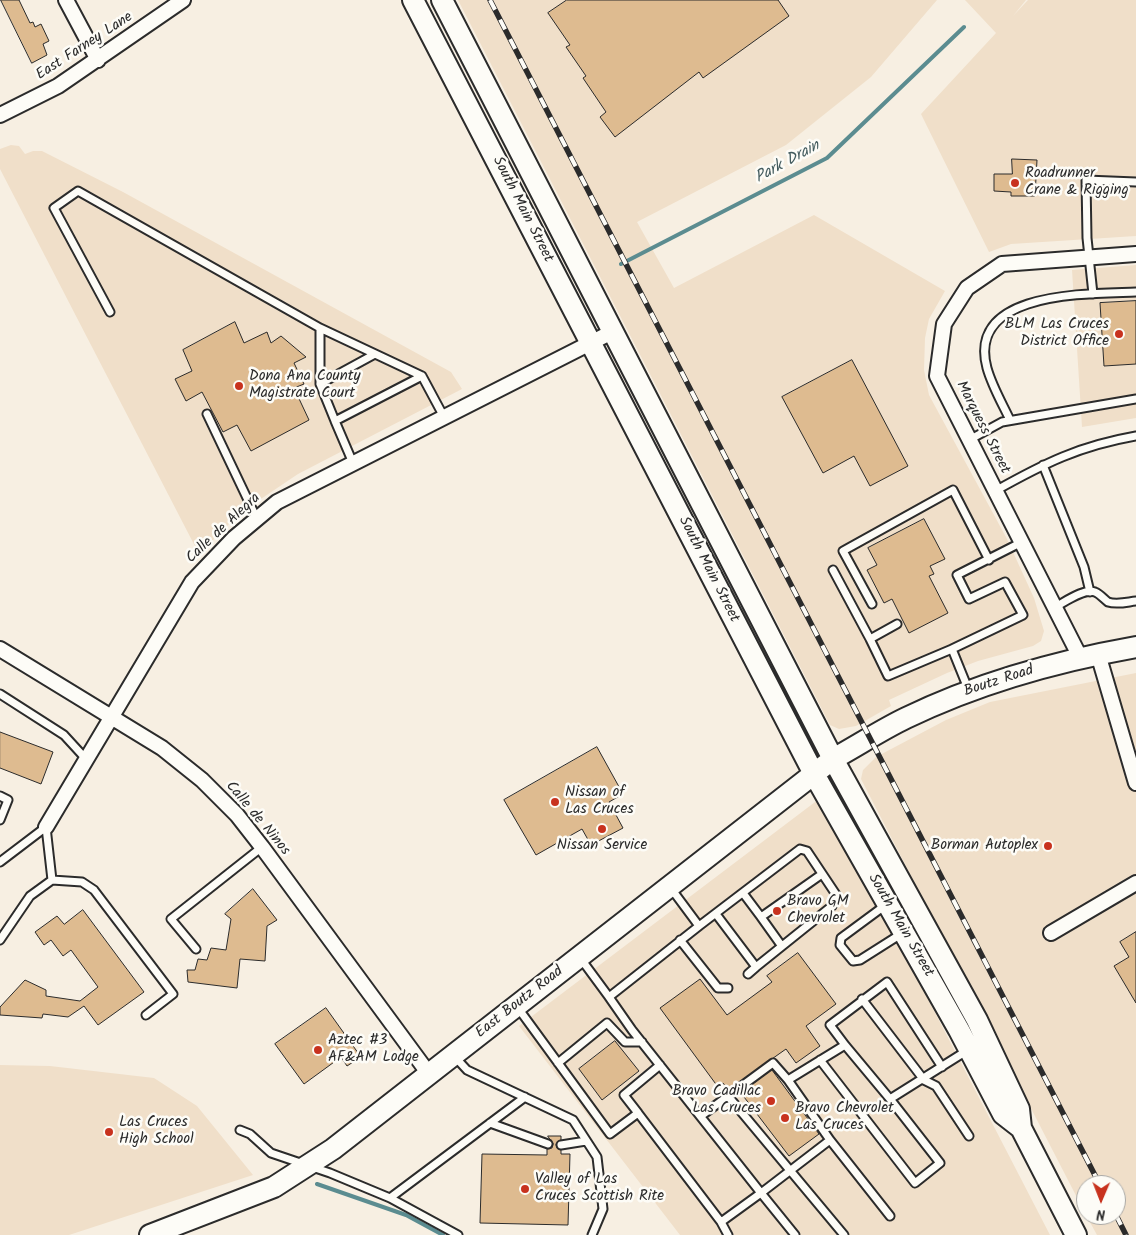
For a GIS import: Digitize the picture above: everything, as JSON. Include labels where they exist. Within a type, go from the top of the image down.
[{"type":"main road","name":"South Main Street","points":[[413,0],[814,774],[1003,1114],[1021,1128]]},
{"type":"main road","name":"South Main Street","points":[[442,0],[833,759],[977,1020],[1019,1109],[1021,1128],[1076,1235]]},
{"type":"main road","name":"Boutz Road","points":[[870,738],[905,718],[969,691],[1089,655],[1136,647]]},
{"type":"main road","name":"East Boutz Road","points":[[150,1235],[274,1187],[333,1149],[833,759],[870,738]]},
{"type":"street","points":[[66,0],[98,60]]},
{"type":"street","name":"East Farney Lane","points":[[0,115],[58,86],[183,0]]},
{"type":"street","name":"Marquess Street","points":[[1136,254],[1002,264],[967,288],[944,324],[937,376],[1055,607],[1089,655],[1136,783]]},
{"type":"street","name":"Calle de Alegra","points":[[46,827],[192,582],[257,519],[277,502],[614,331]]},
{"type":"street","name":"Calle de Ninos","points":[[0,649],[110,719],[162,748],[202,780],[237,815],[262,847],[429,1074]]},
{"type":"street","points":[[1051,933],[1136,883]]},
{"type":"lane","points":[[1093,294],[1087,238],[1086,180],[1136,182]]},
{"type":"lane","points":[[110,312],[91,280],[54,208],[78,191],[320,328],[422,376],[444,417]]},
{"type":"lane","points":[[1010,420],[986,367],[986,348],[990,332],[998,320],[1014,308],[1030,302],[1093,294],[1136,292]]},
{"type":"lane","points":[[320,328],[320,384],[354,463]]},
{"type":"lane","points":[[320,384],[375,354]]},
{"type":"lane","points":[[335,421],[422,376]]},
{"type":"lane","points":[[970,440],[1002,422],[1010,420],[1136,399]]},
{"type":"lane","points":[[207,414],[257,519]]},
{"type":"lane","points":[[995,491],[1069,452],[1106,441],[1136,436]]},
{"type":"lane","points":[[1043,465],[1084,567],[1090,592]]},
{"type":"lane","points":[[872,604],[844,551],[953,490],[989,560]]},
{"type":"lane","points":[[833,570],[888,676],[1023,616],[1005,582],[969,599],[957,575],[1022,542]]},
{"type":"lane","points":[[1055,607],[1090,592],[1095,592],[1109,602],[1117,604],[1136,601]]},
{"type":"lane","points":[[870,639],[897,624]]},
{"type":"lane","points":[[952,649],[969,691]]},
{"type":"lane","points":[[0,694],[64,735],[86,759]]},
{"type":"lane","points":[[0,796],[8,800],[0,820]]},
{"type":"lane","points":[[0,862],[46,827]]},
{"type":"lane","points":[[46,827],[52,880]]},
{"type":"lane","points":[[196,949],[171,919],[262,847]]},
{"type":"lane","points":[[609,997],[680,940],[800,849],[807,851],[837,896],[832,906],[781,945],[748,974]]},
{"type":"lane","points":[[761,917],[822,874]]},
{"type":"lane","points":[[0,940],[30,896],[52,880],[82,882],[94,890],[173,994],[146,1015]]},
{"type":"lane","points":[[670,886],[699,926]]},
{"type":"lane","points":[[743,893],[781,945]]},
{"type":"lane","points":[[887,904],[841,938],[840,945],[853,961],[860,960],[903,933]]},
{"type":"lane","points":[[716,914],[756,968]]},
{"type":"lane","points":[[680,940],[718,988],[728,988]]},
{"type":"lane","points":[[580,957],[642,1042],[795,1235]]},
{"type":"lane","points":[[820,1060],[915,1183],[940,1163],[830,1025],[887,982],[942,1067]]},
{"type":"lane","points":[[862,999],[924,1080],[936,1086],[969,1136]]},
{"type":"lane","points":[[517,1006],[610,1134],[638,1113]]},
{"type":"lane","points":[[558,1063],[608,1023],[625,1042],[642,1042]]},
{"type":"lane","points":[[788,1080],[845,1045]]},
{"type":"lane","points":[[890,1099],[924,1080],[969,1050]]},
{"type":"lane","points":[[453,1055],[467,1070],[573,1120],[596,1158],[603,1208],[592,1235]]},
{"type":"lane","points":[[701,1116],[773,1063],[788,1080],[830,1140],[890,1216]]},
{"type":"lane","points":[[660,1065],[624,1095],[721,1222],[728,1235]]},
{"type":"lane","points":[[728,1096],[844,1235]]},
{"type":"lane","points":[[390,1198],[525,1097]]},
{"type":"lane","points":[[490,1123],[548,1144]]},
{"type":"lane","points":[[240,1130],[250,1134],[271,1153],[307,1165],[390,1198],[458,1235]]},
{"type":"lane","points":[[721,1222],[830,1140]]},
{"type":"lane","points":[[561,1144],[586,1141]]},
{"type":"shaded area","points":[[458,0],[937,0],[871,77],[786,145],[637,222],[674,288],[814,215],[945,291],[929,319],[925,338],[924,370],[929,395],[1007,539],[1034,598],[1044,631],[1041,641],[1033,646],[978,661],[947,673],[889,700],[891,706],[856,726],[839,729],[830,725]]},
{"type":"shaded area","points":[[965,0],[1026,0],[1013,16],[1028,0],[1136,0],[1136,236],[1011,244],[989,252],[921,114],[996,33]]},
{"type":"shaded area","points":[[11,145],[19,146],[25,154],[33,151],[42,151],[123,192],[451,372],[462,389],[298,474],[240,513],[199,554],[0,169],[0,149]]},
{"type":"shaded area","points":[[1136,265],[1136,418],[1082,427],[1072,270]]},
{"type":"shaded area","name":"Borman Autoplex","points":[[1136,673],[1136,1235],[1097,1235],[1092,1225],[1126,1225],[1126,1175],[1076,1175],[1076,1196],[861,779],[863,770],[876,757],[946,720],[990,702]]},
{"type":"shaded area","name":"Bravo GM Chevrolet","points":[[823,796],[1050,1235],[680,1235],[519,1026]]},
{"type":"shaded area","name":"Las Cruces High School","points":[[0,1065],[50,1066],[154,1078],[197,1106],[253,1175],[69,1235],[0,1235]]},
{"type":"building","points":[[1,0],[19,0],[30,23],[33,22],[35,27],[41,24],[49,41],[43,44],[47,55],[32,63]]},
{"type":"building","points":[[567,0],[778,0],[789,16],[703,78],[699,72],[615,137],[600,117],[606,112],[583,78],[586,76],[566,47],[570,45],[548,13]]},
{"type":"building","name":"Roadrunner Crane & Rigging","points":[[1012,159],[1037,160],[1035,196],[1011,196],[1011,192],[994,191],[994,174],[1012,174]]},
{"type":"building","name":"BLM Las Cruces District Office","points":[[1136,301],[1136,364],[1104,366],[1100,303]]},
{"type":"building","name":"Dona Ana County Magistrate Court","points":[[235,322],[244,343],[267,332],[271,343],[281,336],[306,357],[294,363],[304,384],[294,388],[309,420],[251,451],[237,425],[223,432],[202,392],[186,401],[175,379],[192,371],[183,350]]},
{"type":"building","points":[[852,360],[908,466],[870,486],[854,456],[823,473],[782,397]]},
{"type":"building","points":[[924,519],[945,559],[930,566],[934,574],[929,576],[948,613],[909,633],[892,599],[884,603],[867,570],[877,565],[868,548]]},
{"type":"building","points":[[0,732],[53,752],[41,784],[0,768]]},
{"type":"building","name":"Nissan of Las Cruces","points":[[597,747],[623,794],[609,802],[623,828],[591,845],[582,829],[536,855],[504,800]]},
{"type":"building","points":[[253,889],[277,920],[267,926],[265,961],[240,959],[237,988],[188,982],[187,970],[195,970],[198,959],[207,960],[211,948],[226,950],[231,919],[225,914]]},
{"type":"building","points":[[83,910],[144,992],[98,1025],[84,1006],[68,1017],[43,1014],[42,1018],[0,1015],[0,1007],[25,980],[46,990],[46,996],[80,1001],[98,987],[71,950],[63,956],[51,940],[44,945],[35,932],[57,916],[64,924]]},
{"type":"building","points":[[1136,932],[1136,1003],[1114,966],[1129,957],[1120,942]]},
{"type":"building","points":[[798,953],[836,1004],[806,1026],[820,1046],[796,1063],[786,1049],[728,1090],[723,1083],[718,1087],[660,1008],[700,979],[727,1015],[772,982],[767,976]]},
{"type":"building","name":"Aztec #3 AF&AM Lodge","points":[[326,1008],[361,1057],[347,1066],[341,1057],[304,1084],[275,1044]]},
{"type":"building","points":[[615,1041],[639,1071],[602,1100],[579,1069]]},
{"type":"building","points":[[772,1070],[819,1134],[789,1156],[741,1093]]},
{"type":"building","name":"Valley of Las Cruces Scottish Rite","points":[[548,1136],[561,1136],[561,1140],[556,1144],[557,1148],[561,1150],[561,1154],[570,1154],[568,1225],[480,1223],[482,1154],[547,1155],[547,1149],[552,1148],[553,1144]]},
{"type":"waterway","name":"Park Drain","points":[[621,264],[827,158],[964,27]]},
{"type":"waterway","points":[[317,1184],[406,1215],[443,1235]]},
{"type":"railway","points":[[490,0],[1095,1175]]},
{"type":"railway","points":[[1121,1225],[1126,1235]]},
{"type":"place","name":"Roadrunner Crane & Rigging","points":[[1015,183]]},
{"type":"place","name":"BLM Las Cruces District Office","points":[[1119,334]]},
{"type":"place","name":"Dona Ana County Magistrate Court","points":[[239,386]]},
{"type":"place","name":"Nissan of Las Cruces","points":[[555,802]]},
{"type":"place","name":"Nissan Service","points":[[602,829]]},
{"type":"place","name":"Borman Autoplex","points":[[1048,846]]},
{"type":"place","name":"Bravo GM Chevrolet","points":[[777,911]]},
{"type":"place","name":"Aztec #3 AF&AM Lodge","points":[[318,1050]]},
{"type":"place","name":"Bravo Cadillac Las Cruces","points":[[771,1101]]},
{"type":"place","name":"Bravo Chevrolet Las Cruces","points":[[785,1118]]},
{"type":"place","name":"Las Cruces High School","points":[[109,1132]]},
{"type":"place","name":"Valley of Las Cruces Scottish Rite","points":[[525,1189]]}]
